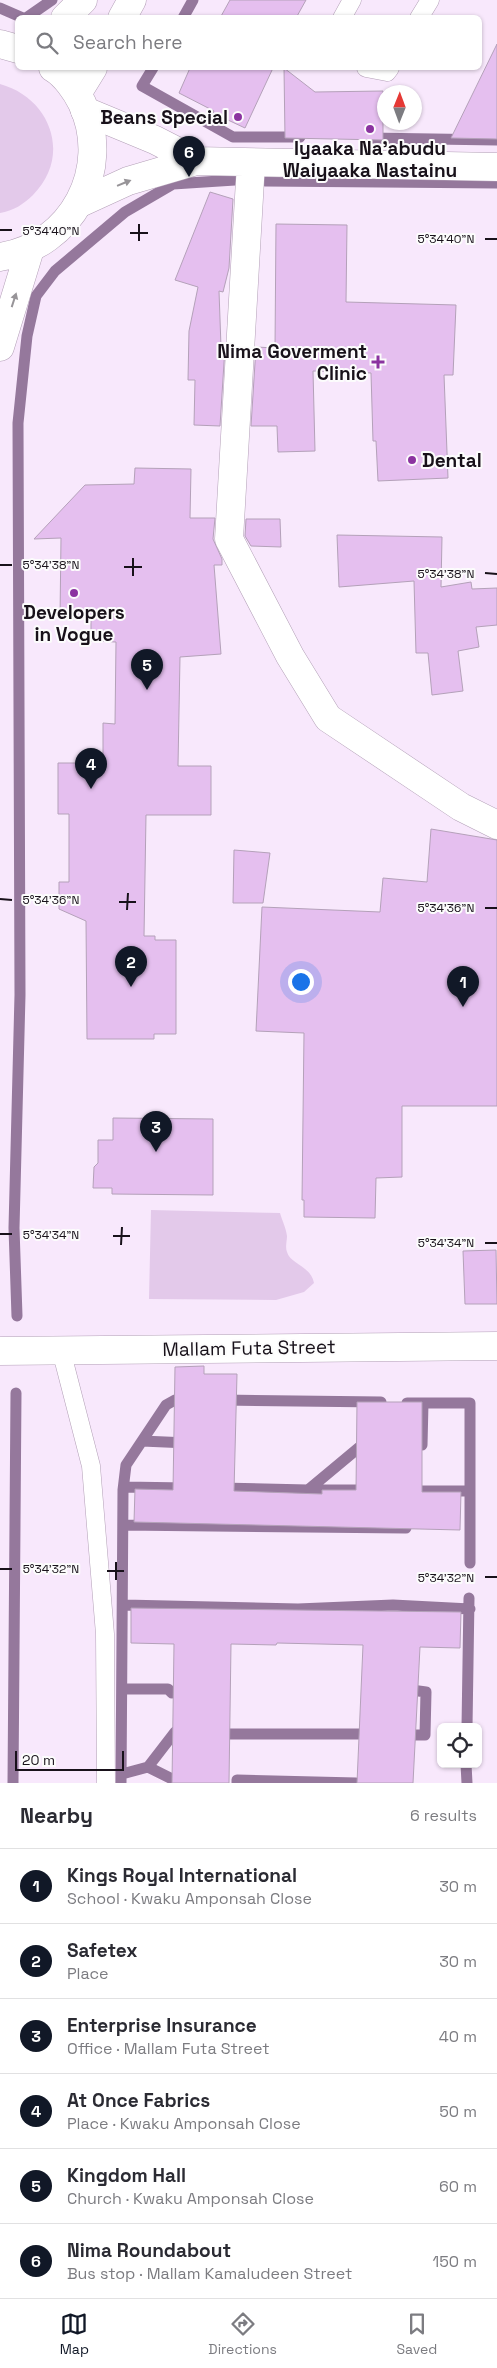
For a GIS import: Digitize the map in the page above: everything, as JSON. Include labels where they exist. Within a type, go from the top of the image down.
[{"type":"street","points":[[68,15],[82,0]]},
{"type":"street","points":[[124,15],[132,0]]},
{"type":"street","points":[[0,44],[15,48]]},
{"type":"street","points":[[0,257],[30,249],[50,237],[67,222],[80,203],[89,181],[93,158],[92,134],[81,103],[55,70]]},
{"type":"street","points":[[81,103],[92,70]]},
{"type":"street","points":[[81,103],[196,161]]},
{"type":"street","points":[[80,203],[128,180],[196,161],[497,167]]},
{"type":"street","points":[[251,163],[229,540],[290,656],[328,718],[461,807],[497,825]]},
{"type":"street","points":[[0,347],[30,249]]},
{"type":"street","name":"Mallam Futa Street","points":[[0,1351],[497,1346]]},
{"type":"lane","points":[[344,15],[352,0]]},
{"type":"lane","points":[[422,15],[430,0]]},
{"type":"lane","points":[[376,70],[387,72],[388,70]]},
{"type":"lane","points":[[61,1350],[91,1466],[105,1634],[106,1783]]},
{"type":"shaded area","points":[[0,84],[18,91],[32,102],[43,115],[50,130],[53,146],[51,163],[45,180],[33,195],[18,207],[0,213]]},
{"type":"shaded area","points":[[151,1210],[280,1213],[287,1236],[287,1252],[292,1260],[309,1273],[314,1283],[304,1292],[276,1300],[149,1299]]},
{"type":"building","points":[[230,0],[306,0],[298,15],[222,15]]},
{"type":"building","points":[[497,44],[497,139],[451,138]]},
{"type":"building","points":[[189,70],[272,70],[245,128],[213,113],[214,111],[179,93]]},
{"type":"building","points":[[284,70],[315,92],[377,91],[377,130],[383,130],[383,140],[285,138]]},
{"type":"building","points":[[210,192],[233,199],[229,268],[223,292],[219,291],[221,347],[225,347],[220,426],[194,425],[195,380],[188,380],[189,331],[198,287],[175,280]]},
{"type":"building","points":[[276,224],[347,225],[346,302],[456,305],[453,375],[444,375],[448,478],[378,481],[376,441],[373,441],[371,373],[313,371],[315,451],[278,452],[277,426],[251,426],[256,347],[275,348]]},
{"type":"building","points":[[135,468],[191,469],[190,518],[215,518],[213,539],[222,559],[222,565],[214,565],[221,654],[180,657],[178,766],[211,766],[211,815],[146,815],[144,936],[155,936],[155,940],[176,940],[176,1034],[154,1034],[154,1039],[87,1039],[86,921],[59,909],[59,882],[69,882],[69,814],[58,814],[58,763],[103,763],[103,723],[115,724],[116,642],[91,641],[91,618],[60,618],[61,538],[34,539],[85,485],[134,484]]},
{"type":"building","points":[[246,519],[280,519],[281,547],[251,546],[245,536]]},
{"type":"building","points":[[337,535],[442,537],[441,587],[471,582],[472,589],[497,588],[497,625],[476,627],[479,647],[458,651],[463,691],[432,695],[428,653],[416,653],[414,581],[339,587]]},
{"type":"building","points":[[431,829],[497,840],[497,1106],[402,1106],[402,1177],[376,1178],[375,1218],[304,1217],[304,1200],[302,1200],[304,1033],[256,1031],[262,907],[380,912],[383,878],[427,882]]},
{"type":"building","points":[[234,850],[270,853],[263,903],[233,903]]},
{"type":"building","points":[[113,1118],[213,1119],[213,1195],[112,1194],[112,1188],[93,1188],[94,1167],[98,1163],[98,1140],[113,1140]]},
{"type":"building","points":[[496,1250],[497,1304],[465,1304],[463,1251]]},
{"type":"building","points":[[204,1366],[204,1374],[237,1374],[234,1491],[322,1494],[322,1490],[356,1490],[357,1402],[422,1402],[422,1492],[461,1492],[460,1530],[134,1522],[135,1489],[173,1490],[175,1367]]},
{"type":"building","points":[[131,1608],[461,1612],[460,1648],[420,1647],[413,1783],[357,1783],[363,1645],[277,1643],[276,1645],[231,1644],[229,1783],[172,1783],[174,1644],[131,1643]]},
{"type":"waterway","points":[[30,15],[52,0]]},
{"type":"waterway","points":[[185,15],[193,0]]},
{"type":"waterway","points":[[0,8],[16,15]]},
{"type":"waterway","points":[[152,70],[142,86],[233,137],[300,137]]},
{"type":"waterway","points":[[369,138],[497,140]]},
{"type":"waterway","points":[[17,1316],[14,1228],[20,995],[18,423],[27,336],[36,296],[55,271],[125,212],[173,184],[235,180]]},
{"type":"waterway","points":[[265,181],[497,183]]},
{"type":"waterway","points":[[13,1783],[16,1393]]},
{"type":"waterway","points":[[121,1783],[123,1490],[126,1465],[166,1405],[175,1400],[189,1400]]},
{"type":"waterway","points":[[222,1400],[381,1402]]},
{"type":"waterway","points":[[407,1403],[470,1403],[470,1563]]},
{"type":"waterway","points":[[406,1445],[422,1445],[423,1403]]},
{"type":"waterway","points":[[142,1441],[188,1443]]},
{"type":"waterway","points":[[220,1488],[308,1490],[362,1445],[370,1445]]},
{"type":"waterway","points":[[124,1487],[187,1488]]},
{"type":"waterway","points":[[308,1490],[371,1490]]},
{"type":"waterway","points":[[407,1491],[470,1491]]},
{"type":"waterway","points":[[123,1525],[406,1528]]},
{"type":"waterway","points":[[467,1723],[469,1598]]},
{"type":"waterway","points":[[124,1605],[298,1609],[393,1605],[470,1609]]},
{"type":"waterway","points":[[123,1689],[168,1689],[172,1693]]},
{"type":"waterway","points":[[402,1735],[425,1735],[426,1692],[404,1689]]},
{"type":"waterway","points":[[122,1774],[148,1767],[175,1732],[186,1733]]},
{"type":"waterway","points":[[215,1734],[374,1734]]},
{"type":"waterway","points":[[148,1767],[172,1779]]},
{"type":"waterway","points":[[466,1768],[467,1783]]},
{"type":"waterway","points":[[237,1783],[237,1780],[356,1783]]},
{"type":"place","name":"Beans Special","points":[[238,117]]},
{"type":"place","name":"Iyaaka Na'abudu Waiyaaka Nastainu","points":[[370,129]]},
{"type":"place","name":"Nima Roundabout","points":[[189,177]]},
{"type":"place","name":"Nima Goverment Clinic","points":[[378,362]]},
{"type":"place","name":"Dental","points":[[412,460]]},
{"type":"place","name":"Developers in Vogue","points":[[74,593]]},
{"type":"place","name":"Kingdom Hall","points":[[147,690]]},
{"type":"place","name":"At Once Fabrics","points":[[91,789]]},
{"type":"place","name":"Safetex","points":[[131,987]]},
{"type":"place","name":"Kings Royal International","points":[[463,1007]]},
{"type":"place","name":"Enterprise Insurance","points":[[156,1152]]}]
